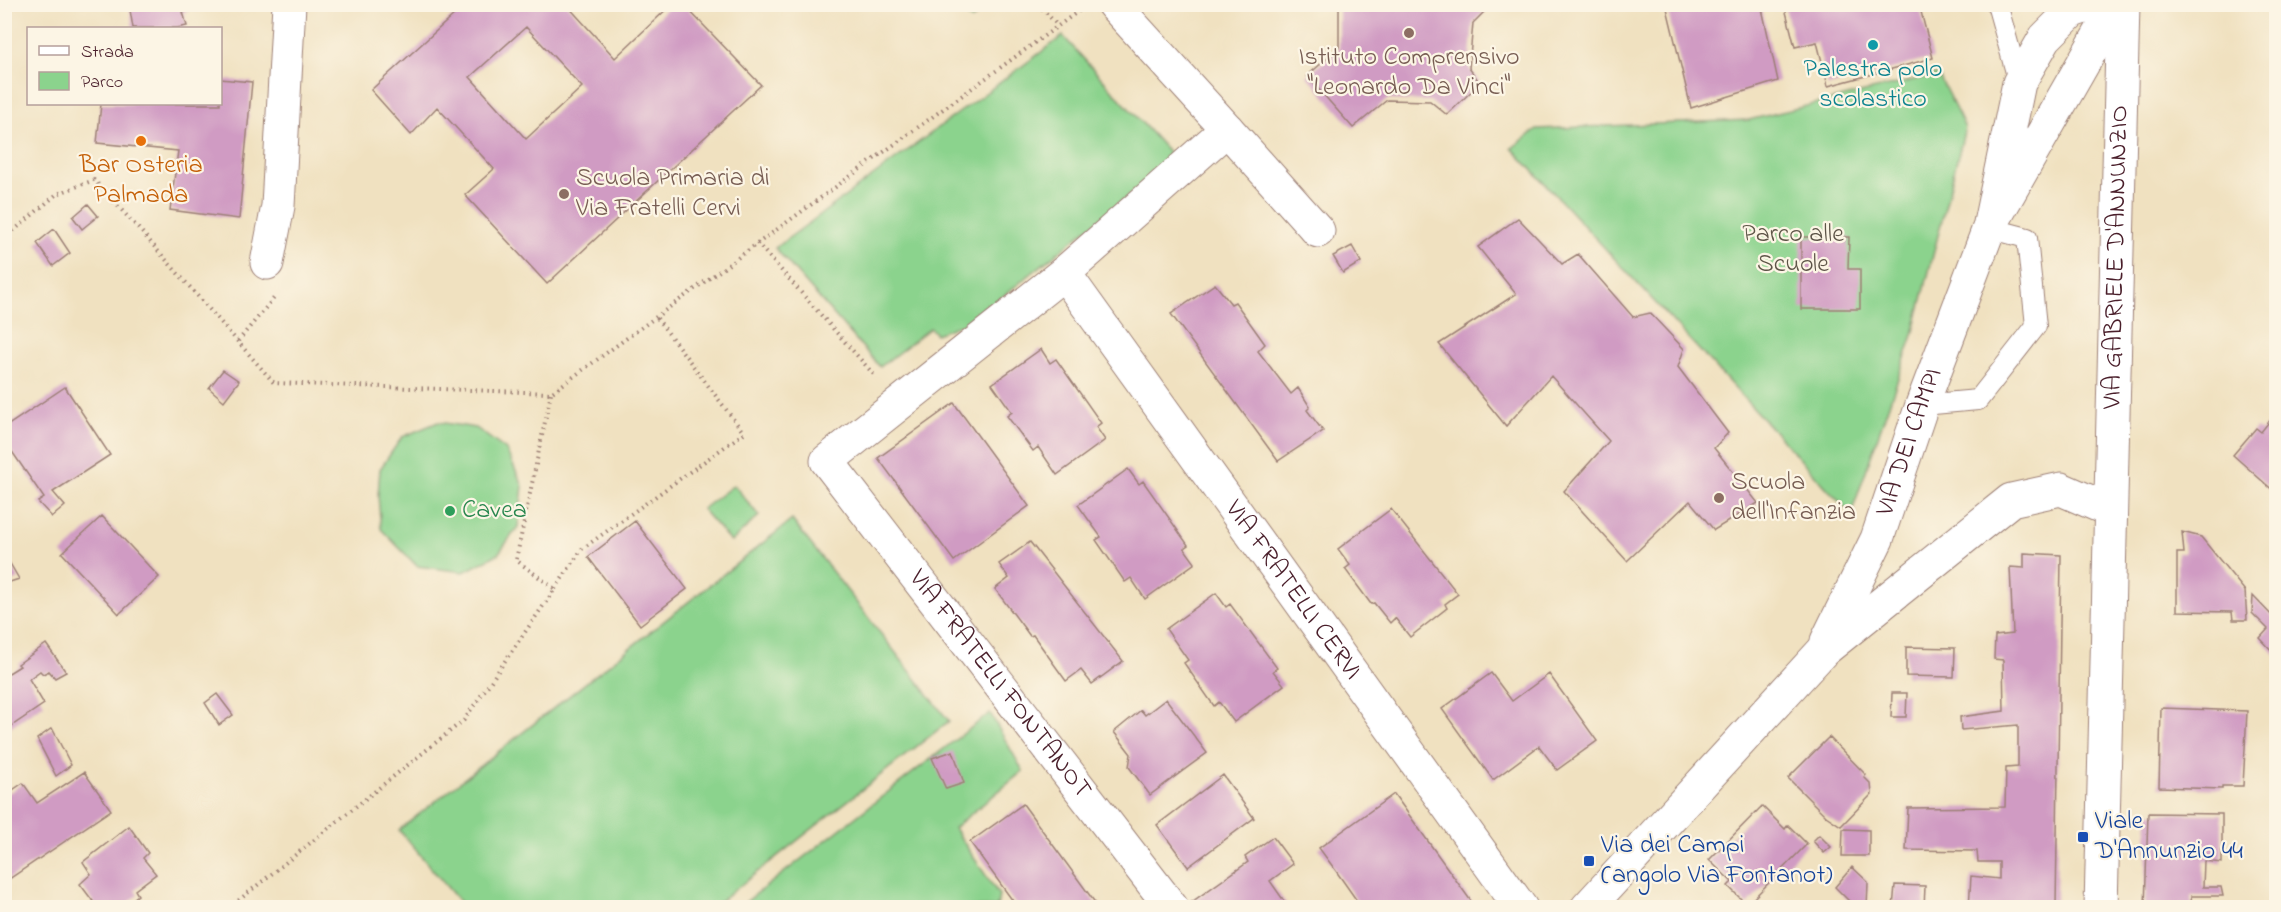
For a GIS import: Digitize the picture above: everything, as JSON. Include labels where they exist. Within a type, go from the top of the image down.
[{"type":"street","points":[[267,263],[278,206],[289,4]]},
{"type":"street","points":[[1113,4],[1318,231]]},
{"type":"street","name":"VIA DEI CAMPI","points":[[1989,228],[2019,83],[2044,38],[2072,11],[2093,4]]},
{"type":"street","name":"VIA DEI CAMPI","points":[[1823,651],[1877,539],[1922,405],[1989,228],[2117,4]]},
{"type":"street","name":"VIA GABRIELE D'ANNUNZIO","points":[[2101,908],[2122,4]]},
{"type":"street","points":[[900,404],[1064,273],[1227,129]]},
{"type":"street","name":"VIA FRATELLI CERVI","points":[[1064,273],[1521,908]]},
{"type":"street","name":"VIA FRATELLI FONTANOT","points":[[900,404],[827,461],[1172,908]]},
{"type":"street","name":"VIA DEI CAMPI","points":[[1587,908],[1823,651],[2011,500],[2061,489],[2109,510]]},
{"type":"lane","points":[[1997,4],[2019,83]]},
{"type":"lane","points":[[1922,405],[1978,400],[2036,326],[2027,238],[1989,228]]},
{"type":"path","points":[[1038,4],[1058,26]]},
{"type":"path","points":[[4,238],[57,194],[94,180],[139,228],[274,383],[551,393],[1087,4]]},
{"type":"path","points":[[757,243],[900,404]]},
{"type":"path","points":[[229,908],[464,720],[582,549],[744,433],[656,317]]},
{"type":"path","points":[[551,393],[516,560],[555,589]]},
{"type":"green space","points":[[957,5],[990,5],[971,20]]},
{"type":"green space","points":[[1063,36],[1175,159],[973,320],[936,334],[930,328],[880,367],[775,248]]},
{"type":"green space","name":"Parco alle Scuole","points":[[1938,74],[1965,128],[1913,335],[1851,514],[1512,148],[1537,129],[1749,120]]},
{"type":"green space","name":"Cavea","points":[[438,422],[476,428],[506,450],[523,486],[518,527],[498,554],[464,572],[417,566],[381,529],[378,496],[380,469],[402,437]]},
{"type":"green space","points":[[734,485],[759,516],[731,542],[702,509]]},
{"type":"green space","points":[[792,520],[949,721],[713,907],[464,907],[399,830]]},
{"type":"green space","points":[[990,713],[1023,771],[954,828],[999,895],[997,907],[738,908]]},
{"type":"building","points":[[129,4],[187,4],[189,11],[183,12],[187,26],[133,27]]},
{"type":"building","points":[[466,4],[566,4],[615,58],[672,4],[683,4],[761,85],[547,284],[465,195],[494,169],[437,107],[411,135],[371,90]],"holes":[[[526,27],[582,87],[526,139],[470,77]]]},
{"type":"building","points":[[1339,4],[1492,4],[1473,23],[1469,68],[1480,83],[1447,115],[1430,101],[1387,100],[1353,128],[1307,76],[1339,48]]},
{"type":"building","points":[[1666,4],[1761,4],[1778,81],[1691,108]]},
{"type":"building","name":"Palestra polo scolastico","points":[[1784,4],[1919,4],[1933,58],[1828,86],[1817,42],[1795,47]]},
{"type":"building","points":[[222,79],[252,82],[239,219],[170,210],[178,151],[97,143],[101,105],[222,105]]},
{"type":"building","points":[[88,204],[98,216],[82,229],[73,217]]},
{"type":"building","points":[[1518,218],[1562,264],[1578,254],[1633,317],[1650,313],[1684,349],[1678,367],[1728,433],[1714,448],[1758,503],[1714,530],[1690,501],[1627,561],[1564,491],[1609,441],[1551,376],[1506,426],[1439,344],[1516,294],[1478,247]]},
{"type":"building","points":[[54,229],[70,253],[53,266],[37,243]]},
{"type":"building","points":[[1801,237],[1849,237],[1848,269],[1860,269],[1860,309],[1801,309]]},
{"type":"building","points":[[1352,246],[1361,262],[1343,273],[1333,256]]},
{"type":"building","points":[[1215,284],[1231,304],[1235,302],[1265,344],[1258,351],[1291,394],[1298,388],[1310,407],[1307,410],[1323,431],[1278,461],[1171,314]]},
{"type":"building","points":[[1041,349],[1050,363],[1056,359],[1101,423],[1096,427],[1105,440],[1057,475],[1038,447],[1033,451],[1007,416],[1012,412],[992,384]]},
{"type":"building","points":[[223,370],[239,381],[224,401],[209,388]]},
{"type":"building","points":[[65,387],[110,455],[53,492],[65,506],[52,517],[38,502],[44,498],[4,440],[4,428]]},
{"type":"building","points":[[954,403],[1029,506],[954,561],[878,458]]},
{"type":"building","points":[[2276,413],[2276,493],[2233,455],[2256,428],[2261,432]]},
{"type":"building","points":[[1128,469],[1139,484],[1143,481],[1188,545],[1184,548],[1195,563],[1145,599],[1131,578],[1125,582],[1096,540],[1101,537],[1078,505]]},
{"type":"building","points":[[1391,509],[1458,594],[1445,604],[1447,608],[1410,637],[1395,618],[1390,623],[1374,603],[1371,604],[1345,569],[1350,565],[1338,549]]},
{"type":"building","points":[[102,516],[159,577],[119,614],[62,553]]},
{"type":"building","points":[[635,521],[687,589],[640,625],[588,557]]},
{"type":"building","points":[[2182,532],[2201,537],[2245,591],[2247,620],[2233,620],[2232,612],[2177,611],[2177,553],[2184,553]]},
{"type":"building","points":[[1030,542],[1123,661],[1092,684],[1081,670],[1066,681],[1033,635],[1030,636],[995,589],[1009,578],[999,564]]},
{"type":"building","points":[[4,553],[19,579],[4,584]]},
{"type":"building","points":[[2024,553],[2061,555],[2056,908],[1969,908],[1971,876],[1999,879],[1999,862],[1978,862],[1977,851],[1906,850],[1908,808],[2005,807],[2006,768],[2018,767],[2018,725],[1961,730],[1960,717],[2004,711],[2003,660],[1994,659],[1995,636],[2013,634],[2010,567],[2024,568]]},
{"type":"building","points":[[1216,593],[1226,607],[1230,604],[1277,668],[1273,671],[1284,685],[1234,722],[1219,702],[1214,706],[1184,663],[1188,660],[1166,629]]},
{"type":"building","points":[[2253,596],[2276,620],[2276,655],[2260,638],[2268,629],[2252,613]]},
{"type":"building","points":[[46,644],[66,672],[55,678],[49,671],[43,674],[40,671],[29,679],[44,704],[4,731],[4,676]]},
{"type":"building","points":[[1906,647],[1955,648],[1954,677],[1906,676]]},
{"type":"building","points":[[1491,673],[1512,701],[1549,674],[1597,741],[1557,770],[1539,746],[1493,780],[1442,709]]},
{"type":"building","points":[[1892,693],[1907,693],[1906,717],[1891,717]]},
{"type":"building","points":[[217,694],[233,715],[219,725],[205,703]]},
{"type":"building","points":[[1166,699],[1207,753],[1150,795],[1129,767],[1131,754],[1114,732],[1141,710],[1145,715]]},
{"type":"building","points":[[2161,708],[2247,711],[2243,786],[2222,786],[2222,789],[2159,787]]},
{"type":"building","points":[[52,728],[71,765],[56,776],[37,739]]},
{"type":"building","points":[[1829,737],[1866,775],[1864,777],[1871,784],[1872,794],[1841,826],[1826,816],[1788,778]]},
{"type":"building","points":[[953,751],[964,783],[946,789],[932,758]]},
{"type":"building","points":[[84,772],[111,810],[6,881],[4,796],[23,783],[37,803]]},
{"type":"building","points":[[1223,775],[1254,818],[1188,867],[1157,825]]},
{"type":"building","points":[[1394,794],[1476,908],[1362,908],[1319,848]]},
{"type":"building","points":[[1023,804],[1099,908],[1018,908],[970,842]]},
{"type":"building","points":[[1762,806],[1785,829],[1788,825],[1807,844],[1747,905],[1728,886],[1732,882],[1709,860]]},
{"type":"building","points":[[2148,813],[2222,814],[2222,863],[2204,861],[2203,887],[2221,887],[2223,896],[2191,896],[2192,908],[2145,908]]},
{"type":"building","points":[[129,826],[148,853],[143,858],[156,874],[135,890],[138,895],[122,908],[98,908],[80,884],[91,874],[83,862]]},
{"type":"building","points":[[1843,829],[1869,830],[1869,856],[1842,856]]},
{"type":"building","points":[[1819,835],[1831,847],[1824,853],[1813,841]]},
{"type":"building","points":[[1273,837],[1293,864],[1270,881],[1289,908],[1192,908],[1189,904],[1248,862],[1245,857]]},
{"type":"building","points":[[1852,867],[1868,882],[1867,908],[1856,908],[1835,887]]},
{"type":"building","points":[[1895,885],[1925,886],[1924,908],[1893,908]]},
{"type":"place","name":"Istituto Comprensivo \"Leonardo Da Vinci\"","points":[[1409,33]]},
{"type":"place","name":"Palestra polo scolastico","points":[[1873,45]]},
{"type":"place","name":"Bar Osteria Palmada","points":[[141,141]]},
{"type":"place","name":"Scuola Primaria di Via Fratelli Cervi","points":[[564,194]]},
{"type":"place","name":"Scuola dell'Infanzia","points":[[1719,498]]},
{"type":"place","name":"Cavea","points":[[450,511]]},
{"type":"place","name":"Viale D'Annunzio 44","points":[[2083,837]]},
{"type":"place","name":"Via dei Campi (angolo Via Fontanot)","points":[[1589,861]]}]
